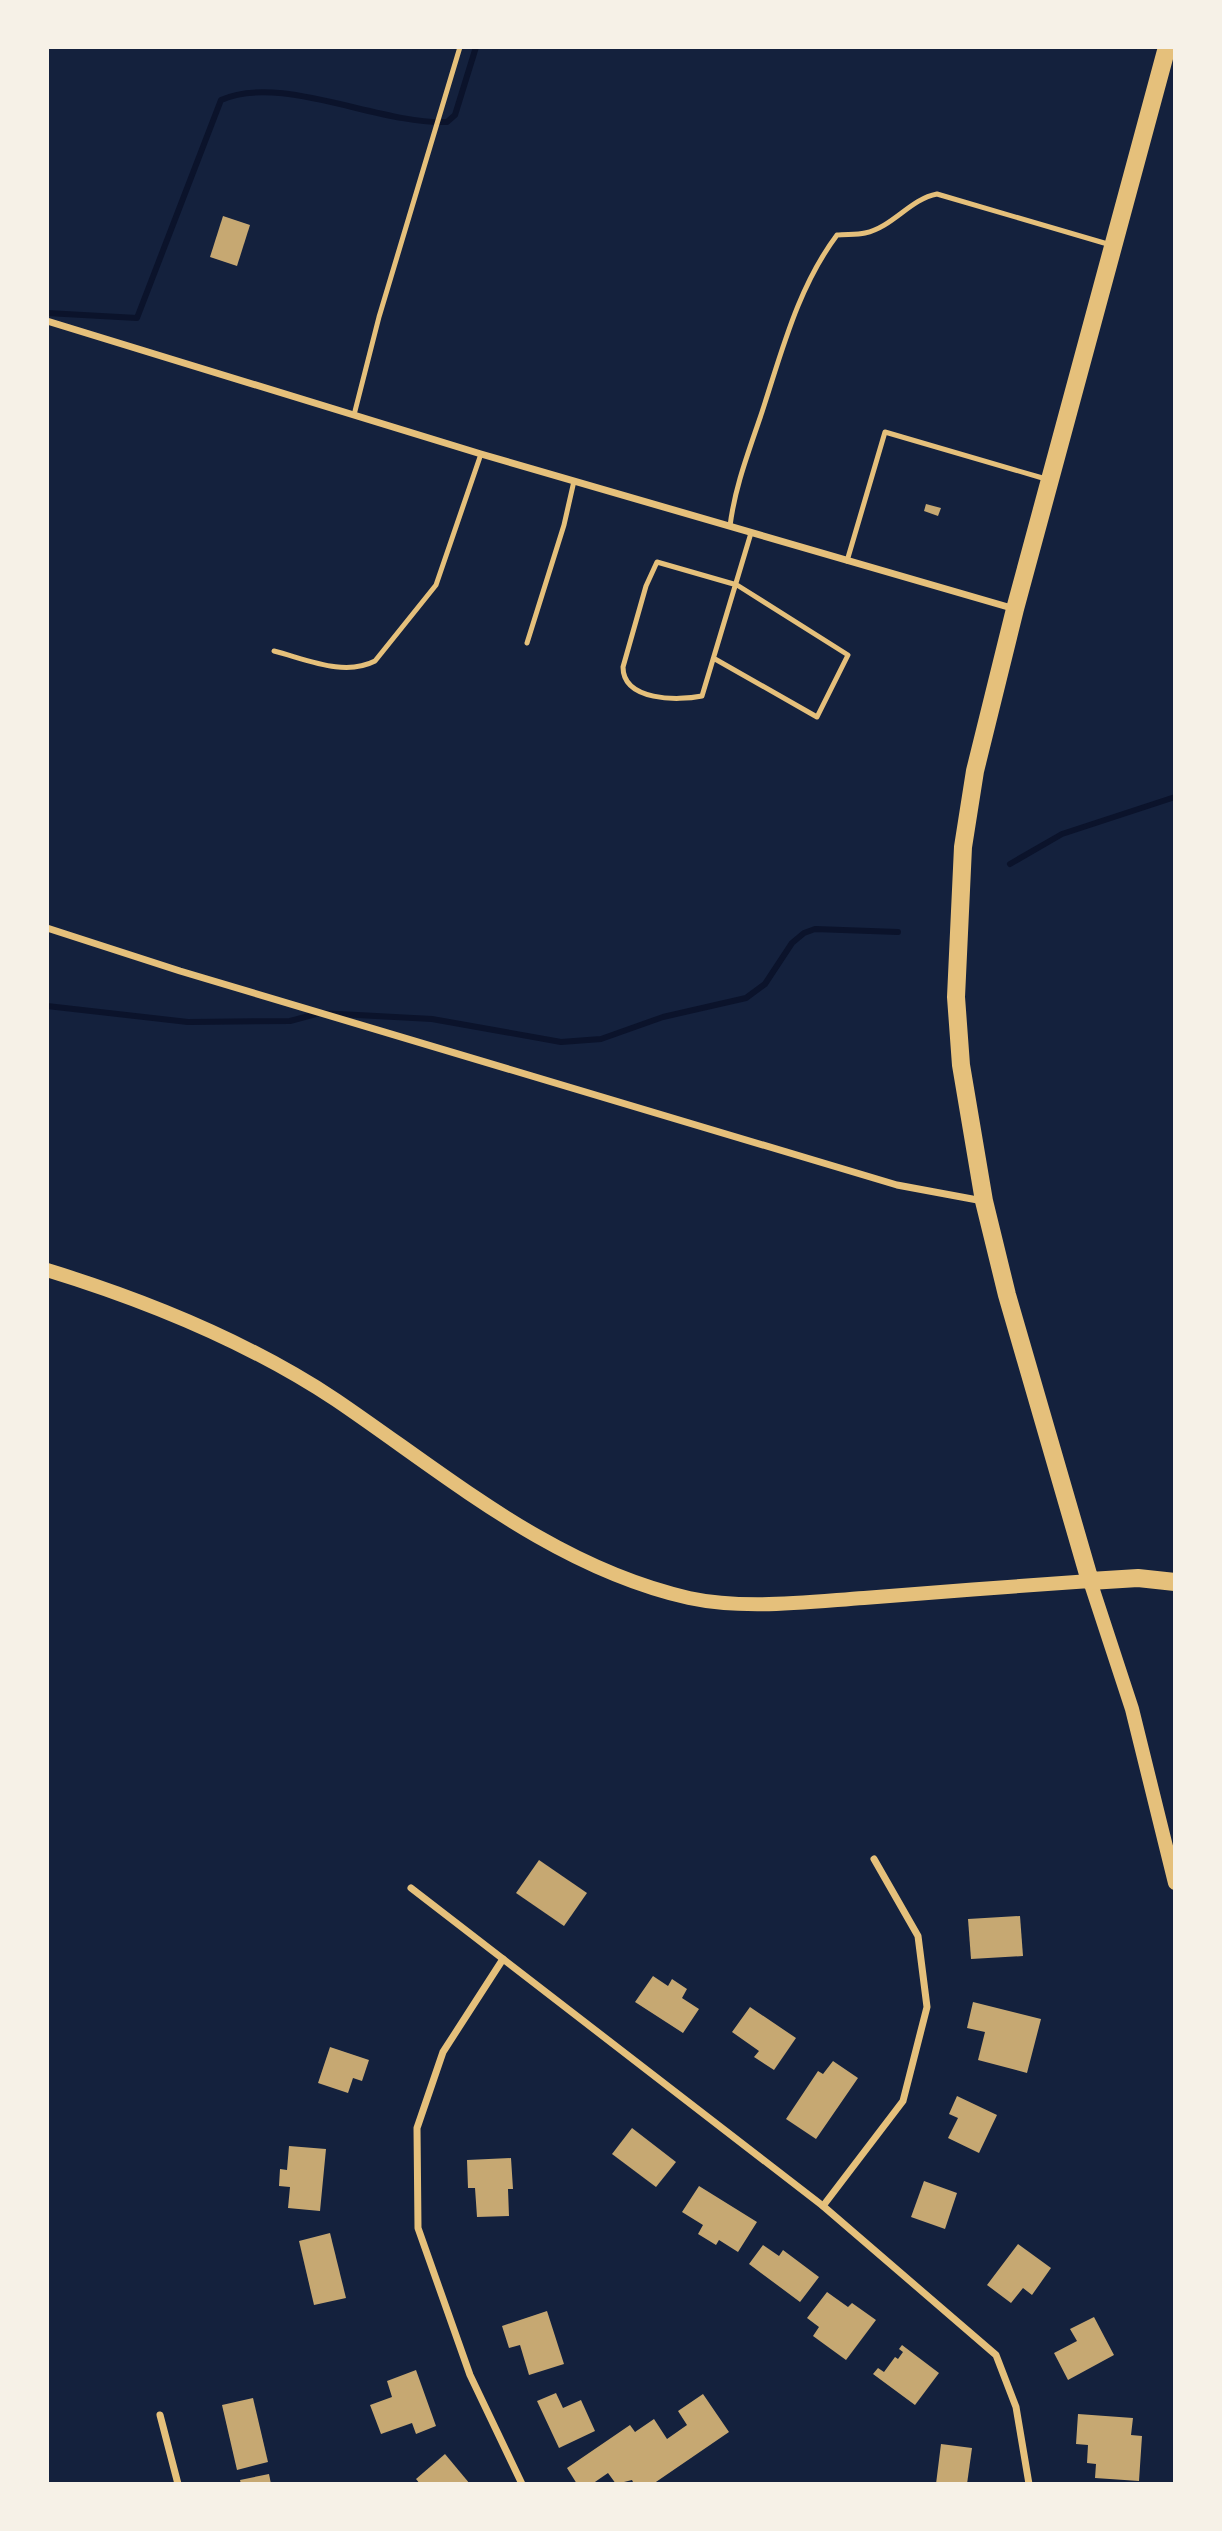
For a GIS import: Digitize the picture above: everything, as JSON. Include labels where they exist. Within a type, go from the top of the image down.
[{"type":"main road","points":[[1167,47],[1049,480],[975,771],[963,847],[956,997],[961,1065],[984,1201],[1007,1296],[1090,1581],[1132,1709],[1175,1883]]},
{"type":"main road","points":[[47,1270],[166,1310],[252,1351],[333,1398],[502,1516],[571,1556],[656,1590],[728,1603],[792,1603],[1138,1578],[1175,1582]]},
{"type":"street","points":[[47,321],[481,454],[1015,609]]},
{"type":"street","points":[[47,928],[180,971],[897,1185],[984,1201]]},
{"type":"street","points":[[823,2206],[903,2101],[927,2007],[918,1936],[874,1859]]},
{"type":"street","points":[[411,1888],[823,2206],[996,2355],[1016,2407],[1029,2484]]},
{"type":"street","points":[[503,1959],[443,2052],[417,2127],[418,2228],[470,2375],[522,2484]]},
{"type":"street","points":[[160,2415],[178,2484]]},
{"type":"lane","points":[[354,415],[379,317],[460,47]]},
{"type":"lane","points":[[730,526],[734,494],[793,316],[821,257],[838,235],[866,233],[894,219],[923,197],[937,194],[1114,246]]},
{"type":"lane","points":[[847,561],[885,432],[1049,480]]},
{"type":"lane","points":[[274,651],[343,669],[361,668],[375,661],[436,586],[481,454]]},
{"type":"lane","points":[[527,643],[564,525],[574,481]]},
{"type":"lane","points":[[715,659],[817,717],[848,655],[737,585],[663,562],[654,564],[623,667],[623,678],[639,690],[666,699],[702,696],[715,659],[737,585],[751,533]]},
{"type":"building","points":[[223,216],[250,225],[237,266],[210,257]]},
{"type":"building","points":[[926,504],[941,508],[938,516],[924,511]]},
{"type":"building","points":[[539,1860],[587,1893],[564,1926],[516,1893]]},
{"type":"building","points":[[1020,1916],[1023,1956],[971,1959],[968,1919]]},
{"type":"building","points":[[653,1976],[668,1986],[672,1979],[687,1989],[682,1998],[699,2009],[683,2033],[635,2002]]},
{"type":"building","points":[[973,2002],[1041,2019],[1027,2073],[978,2060],[985,2032],[967,2028]]},
{"type":"building","points":[[750,2007],[796,2038],[774,2070],[754,2057],[759,2051],[732,2032]]},
{"type":"building","points":[[330,2047],[369,2060],[362,2081],[353,2078],[348,2093],[318,2083]]},
{"type":"building","points":[[833,2061],[858,2078],[816,2139],[786,2119],[818,2071],[823,2074]]},
{"type":"building","points":[[957,2096],[997,2115],[979,2153],[948,2138],[958,2118],[949,2114]]},
{"type":"building","points":[[632,2128],[676,2162],[656,2187],[612,2154]]},
{"type":"building","points":[[289,2146],[326,2149],[320,2211],[288,2208],[290,2187],[279,2186],[280,2169],[287,2170]]},
{"type":"building","points":[[511,2158],[513,2189],[508,2189],[509,2216],[477,2217],[475,2188],[468,2188],[467,2160]]},
{"type":"building","points":[[924,2181],[957,2193],[945,2229],[911,2217]]},
{"type":"building","points":[[699,2186],[757,2222],[738,2252],[719,2240],[716,2245],[698,2234],[703,2225],[682,2212]]},
{"type":"building","points":[[330,2233],[346,2298],[314,2305],[299,2241]]},
{"type":"building","points":[[1018,2244],[1051,2268],[1032,2295],[1023,2288],[1011,2303],[987,2285]]},
{"type":"building","points":[[763,2245],[779,2256],[783,2250],[819,2277],[800,2302],[749,2264]]},
{"type":"building","points":[[827,2292],[848,2307],[852,2303],[876,2320],[846,2360],[813,2336],[819,2327],[807,2318]]},
{"type":"building","points":[[547,2311],[564,2364],[529,2375],[520,2345],[509,2348],[502,2326]]},
{"type":"building","points":[[1094,2317],[1114,2355],[1068,2380],[1054,2353],[1077,2341],[1070,2329]]},
{"type":"building","points":[[902,2345],[939,2373],[915,2405],[873,2374],[878,2368],[884,2372],[895,2357],[898,2359],[903,2352],[899,2349]]},
{"type":"building","points":[[416,2370],[436,2426],[416,2434],[412,2423],[381,2434],[370,2405],[392,2397],[387,2381]]},
{"type":"building","points":[[556,2393],[563,2408],[581,2400],[595,2431],[559,2448],[537,2401]]},
{"type":"building","points":[[703,2394],[729,2432],[653,2484],[634,2484],[632,2480],[616,2484],[608,2473],[592,2484],[577,2484],[567,2468],[630,2425],[635,2432],[654,2419],[667,2439],[687,2425],[678,2411]]},
{"type":"building","points":[[253,2398],[268,2462],[237,2470],[222,2405]]},
{"type":"building","points":[[1078,2414],[1133,2418],[1131,2435],[1142,2436],[1139,2481],[1095,2478],[1096,2464],[1087,2463],[1088,2445],[1076,2444]]},
{"type":"building","points":[[941,2444],[972,2448],[967,2484],[936,2484]]},
{"type":"building","points":[[445,2454],[470,2484],[420,2484],[416,2479]]},
{"type":"building","points":[[269,2474],[271,2484],[241,2484],[240,2480]]},
{"type":"waterway","points":[[47,313],[137,318],[221,100],[245,93],[272,92],[420,121],[447,122],[455,115],[476,47]]},
{"type":"waterway","points":[[1010,864],[1062,834],[1175,797]]},
{"type":"waterway","points":[[47,1006],[188,1022],[290,1021],[320,1013],[432,1019],[561,1042],[601,1039],[663,1017],[746,998],[765,984],[792,943],[804,933],[815,929],[898,932]]}]
